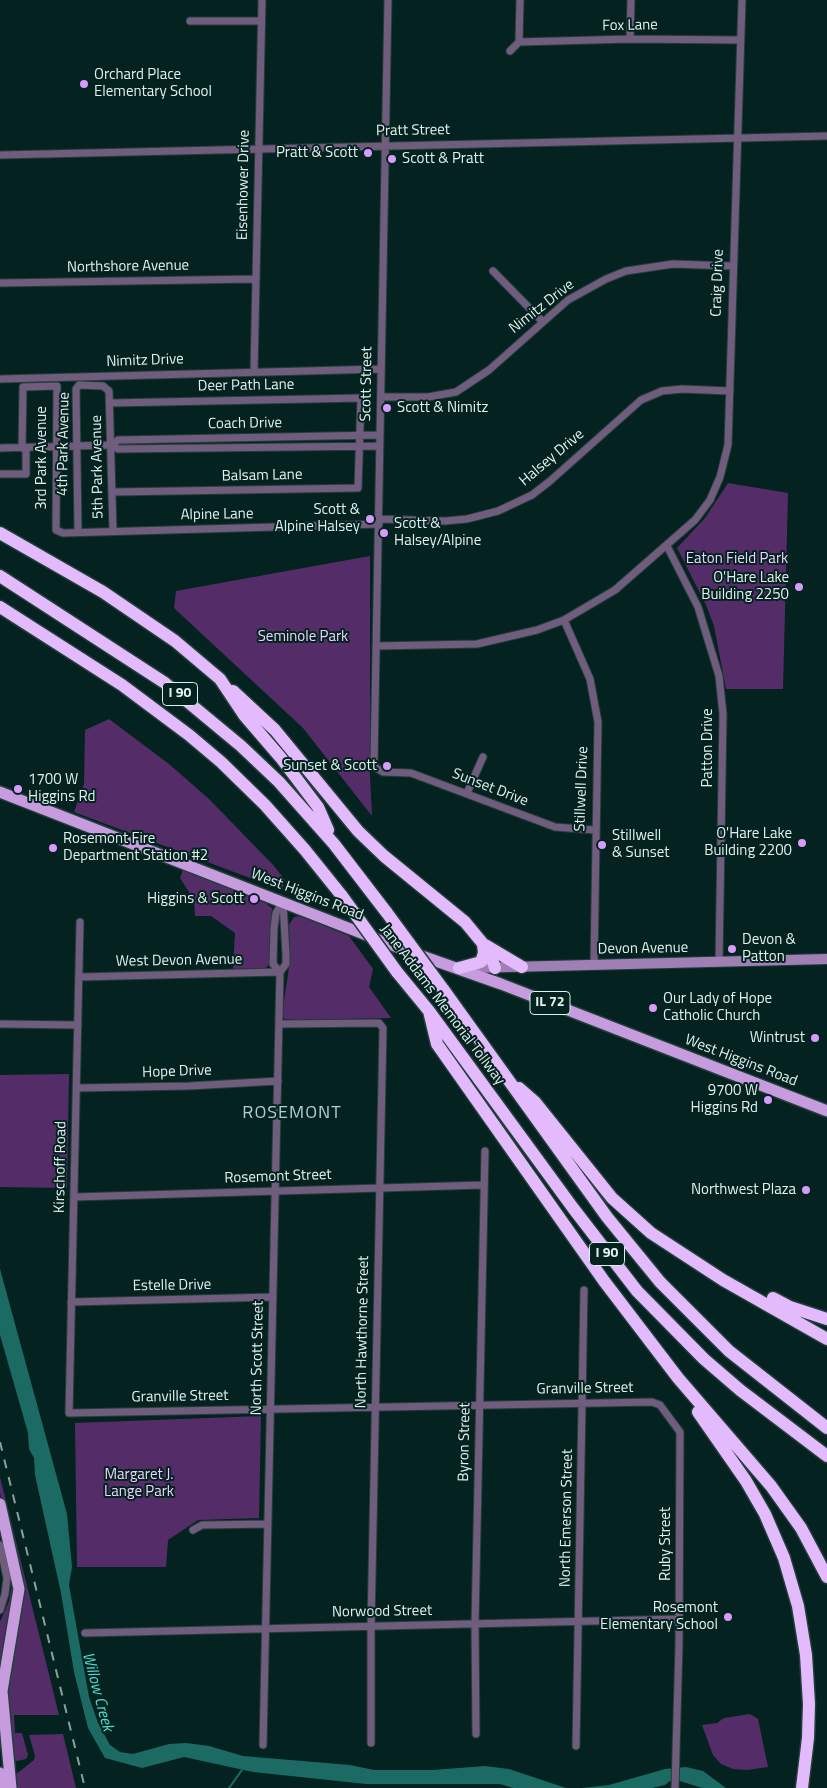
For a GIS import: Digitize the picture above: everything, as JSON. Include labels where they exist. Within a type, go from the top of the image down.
[{"type":"highway","name":"Jane Addams Memorial Tollway","points":[[0,533],[103,592],[175,641],[220,679],[244,715],[281,758],[318,807],[334,844]]},
{"type":"highway","name":"Jane Addams Memorial Tollway","points":[[0,576],[133,660],[199,709],[279,782],[334,844],[387,913],[607,1218],[660,1282],[729,1350],[827,1428]]},
{"type":"highway","name":"Jane Addams Memorial Tollway","points":[[0,606],[122,685],[189,735],[221,762],[265,805],[342,896],[397,972],[429,1011],[572,1208],[637,1291],[664,1320],[725,1378],[827,1456]]},
{"type":"highway","points":[[220,679],[275,730],[358,831],[410,877],[450,907],[466,922],[489,951],[495,968]]},
{"type":"highway","points":[[482,944],[522,967]]},
{"type":"highway","points":[[459,968],[481,962],[484,953],[482,944]]},
{"type":"highway","points":[[429,1011],[437,1044],[604,1281],[678,1378],[771,1486],[801,1528],[827,1576]]},
{"type":"highway","points":[[505,1077],[535,1102],[598,1182],[624,1210],[651,1233],[693,1262],[827,1339]]},
{"type":"highway","points":[[693,1262],[720,1271],[790,1307],[827,1319]]},
{"type":"highway","points":[[678,1378],[688,1399],[746,1481],[765,1514],[784,1558],[798,1606],[806,1655],[808,1738],[802,1788]]},
{"type":"main road","name":"West Higgins Road","points":[[0,792],[402,949],[459,968],[827,1111]]},
{"type":"main road","name":"Devon Avenue","points":[[459,968],[827,960]]},
{"type":"main road","points":[[495,968],[498,983]]},
{"type":"main road","points":[[0,1504],[19,1589],[2,1691],[11,1788]]},
{"type":"main road","points":[[0,1773],[3,1788]]},
{"type":"street","name":"Eisenhower Drive","points":[[254,372],[262,0]]},
{"type":"street","name":"Scott Street","points":[[376,768],[374,762],[388,0]]},
{"type":"street","points":[[510,51],[519,42],[520,0]]},
{"type":"street","points":[[630,39],[631,0]]},
{"type":"street","name":"Craig Drive","points":[[376,646],[477,644],[537,630],[564,620],[615,590],[695,520],[710,500],[720,477],[728,446],[732,266],[742,0]]},
{"type":"street","points":[[190,21],[261,21]]},
{"type":"street","name":"Fox Lane","points":[[519,42],[630,39],[740,40]]},
{"type":"street","name":"Pratt Street","points":[[0,155],[386,145],[737,140],[827,136]]},
{"type":"street","name":"Nimitz Drive","points":[[381,397],[428,397],[456,392],[489,370],[542,321],[568,300],[587,288],[626,271],[673,264],[732,266]]},
{"type":"street","points":[[493,271],[542,321]]},
{"type":"street","name":"Northshore Avenue","points":[[0,283],[256,279]]},
{"type":"street","name":"Nimitz Drive","points":[[0,379],[382,370]]},
{"type":"street","name":"3rd Park Avenue","points":[[24,448],[23,387],[56,386],[56,530]]},
{"type":"street","name":"4th Park Avenue","points":[[78,532],[77,387],[103,386],[108,388],[110,403]]},
{"type":"street","name":"Halsey Drive","points":[[379,522],[446,521],[467,519],[498,511],[532,495],[641,400],[662,391],[730,391]]},
{"type":"street","name":"Deer Path Lane","points":[[110,403],[361,398],[362,435]]},
{"type":"street","name":"5th Park Avenue","points":[[110,403],[113,531]]},
{"type":"street","name":"Balsam Lane","points":[[113,492],[358,488],[362,435]]},
{"type":"street","name":"Coach Drive","points":[[112,446],[118,440],[380,435]]},
{"type":"street","name":"Coach Drive","points":[[0,448],[112,446],[118,449],[380,446]]},
{"type":"street","points":[[0,474],[26,474],[24,448]]},
{"type":"street","name":"Alpine Lane","points":[[56,530],[63,533],[379,522]]},
{"type":"street","name":"Patton Drive","points":[[667,546],[698,607],[719,676],[723,714],[718,962]]},
{"type":"street","name":"Stillwell Drive","points":[[564,620],[590,679],[598,722],[594,964]]},
{"type":"street","points":[[468,793],[483,757]]},
{"type":"street","name":"Sunset Drive","points":[[376,768],[383,772],[411,773],[554,827],[595,830]]},
{"type":"street","name":"North Scott Street","points":[[280,972],[273,964],[274,928],[276,913],[283,902]]},
{"type":"street","name":"North Scott Street","points":[[263,1745],[280,972],[286,964],[283,902]]},
{"type":"street","name":"Kirschoff Road","points":[[69,1413],[80,922]]},
{"type":"street","name":"West Devon Avenue","points":[[79,977],[280,972]]},
{"type":"street","name":"North Hawthorne Street","points":[[280,1024],[379,1023],[383,1028],[371,1626],[371,1743]]},
{"type":"street","points":[[0,1024],[78,1025]]},
{"type":"street","name":"Hope Drive","points":[[76,1088],[190,1086],[278,1081]]},
{"type":"street","name":"Byron Street","points":[[476,1734],[475,1624],[485,1151]]},
{"type":"street","name":"Rosemont Street","points":[[74,1197],[483,1185]]},
{"type":"street","name":"North Emerson Street","points":[[576,1746],[584,1290]]},
{"type":"street","name":"Estelle Drive","points":[[71,1302],[273,1297]]},
{"type":"street","name":"Granville Street","points":[[69,1413],[652,1402]]},
{"type":"street","name":"Ruby Street","points":[[652,1402],[660,1405],[680,1432],[680,1619],[675,1786]]},
{"type":"street","points":[[193,1530],[202,1526],[268,1524]]},
{"type":"street","points":[[0,1545],[7,1578],[6,1594],[0,1610]]},
{"type":"street","name":"Norwood Street","points":[[85,1633],[680,1619]]},
{"type":"green space","name":"Eaton Field Park","points":[[728,483],[788,493],[783,689],[726,689],[714,626],[706,605],[677,548],[705,518]]},
{"type":"green space","name":"Seminole Park","points":[[370,556],[370,776],[372,816],[303,728],[174,608],[176,591]]},
{"type":"green space","points":[[109,719],[169,764],[209,799],[274,866],[285,880],[282,890],[74,812],[84,784],[85,730]]},
{"type":"green space","points":[[183,870],[261,900],[272,908],[269,965],[265,968],[233,969],[235,933],[211,916],[195,916],[194,900],[180,878]]},
{"type":"green space","points":[[300,916],[349,936],[373,969],[369,987],[391,1018],[284,1019],[282,1014],[290,961],[289,925],[294,917]]},
{"type":"green space","points":[[69,1074],[67,1188],[0,1187],[0,1075]]},
{"type":"green space","name":"Margaret J. Lange Park","points":[[261,1416],[259,1518],[198,1520],[168,1540],[166,1567],[77,1567],[75,1423]]},
{"type":"green space","points":[[0,1477],[59,1715],[14,1715],[15,1733],[22,1733],[28,1755],[26,1759],[12,1762],[7,1696],[22,1584],[0,1493]]},
{"type":"green space","points":[[16,1582],[0,1677],[0,1622],[9,1601],[12,1583]]},
{"type":"green space","points":[[750,1714],[758,1719],[768,1767],[747,1770],[733,1769],[721,1764],[713,1755],[702,1725],[717,1723],[724,1718]]},
{"type":"green space","points":[[63,1734],[76,1788],[15,1788],[15,1775],[34,1760],[35,1756],[29,1735]]},
{"type":"water","points":[[0,1269],[67,1514],[72,1567],[69,1585],[89,1697],[98,1723],[110,1745],[120,1752],[133,1754],[169,1744],[186,1743],[209,1746],[243,1756],[350,1765],[374,1770],[433,1770],[485,1766],[509,1769],[566,1788],[513,1788],[500,1784],[366,1784],[253,1772],[184,1757],[142,1768],[105,1758],[88,1728],[74,1672],[61,1593],[35,1475],[34,1458],[29,1449],[28,1433],[0,1335]]},
{"type":"water","points":[[686,1767],[703,1771],[726,1788],[702,1788],[680,1781],[670,1781],[665,1785],[652,1788],[582,1788],[609,1785],[665,1769]]},
{"type":"waterway","points":[[229,1788],[242,1770]]},
{"type":"railway","points":[[0,1442],[85,1788]]},
{"type":"place","name":"Orchard Place Elementary School","points":[[84,84]]},
{"type":"place","name":"Pratt & Scott","points":[[368,153]]},
{"type":"place","name":"Scott & Pratt","points":[[392,159]]},
{"type":"place","name":"Scott & Nimitz","points":[[387,408]]},
{"type":"place","name":"Scott & Alpine Halsey","points":[[370,519]]},
{"type":"place","name":"Scott & Halsey/Alpine","points":[[384,533]]},
{"type":"place","name":"O'Hare Lake Building 2250","points":[[799,587]]},
{"type":"place","name":"Sunset & Scott","points":[[387,766]]},
{"type":"place","name":"1700 W Higgins Rd","points":[[18,789]]},
{"type":"place","name":"O'Hare Lake Building 2200","points":[[802,843]]},
{"type":"place","name":"Stillwell & Sunset","points":[[602,845]]},
{"type":"place","name":"Rosemont Fire Department Station #2","points":[[53,848]]},
{"type":"place","name":"Higgins & Scott","points":[[254,899]]},
{"type":"place","name":"Devon & Patton","points":[[732,949]]},
{"type":"place","name":"Our Lady of Hope Catholic Church","points":[[653,1008]]},
{"type":"place","name":"Wintrust","points":[[815,1038]]},
{"type":"place","name":"9700 W Higgins Rd","points":[[768,1100]]},
{"type":"place","name":"Northwest Plaza","points":[[806,1190]]},
{"type":"place","name":"Rosemont Elementary School","points":[[728,1617]]},
{"type":"district","name":"ROSEMONT","points":[[292,1114]]},
{"type":"water label","name":"Willow Creek","points":[[97,1692]]}]
